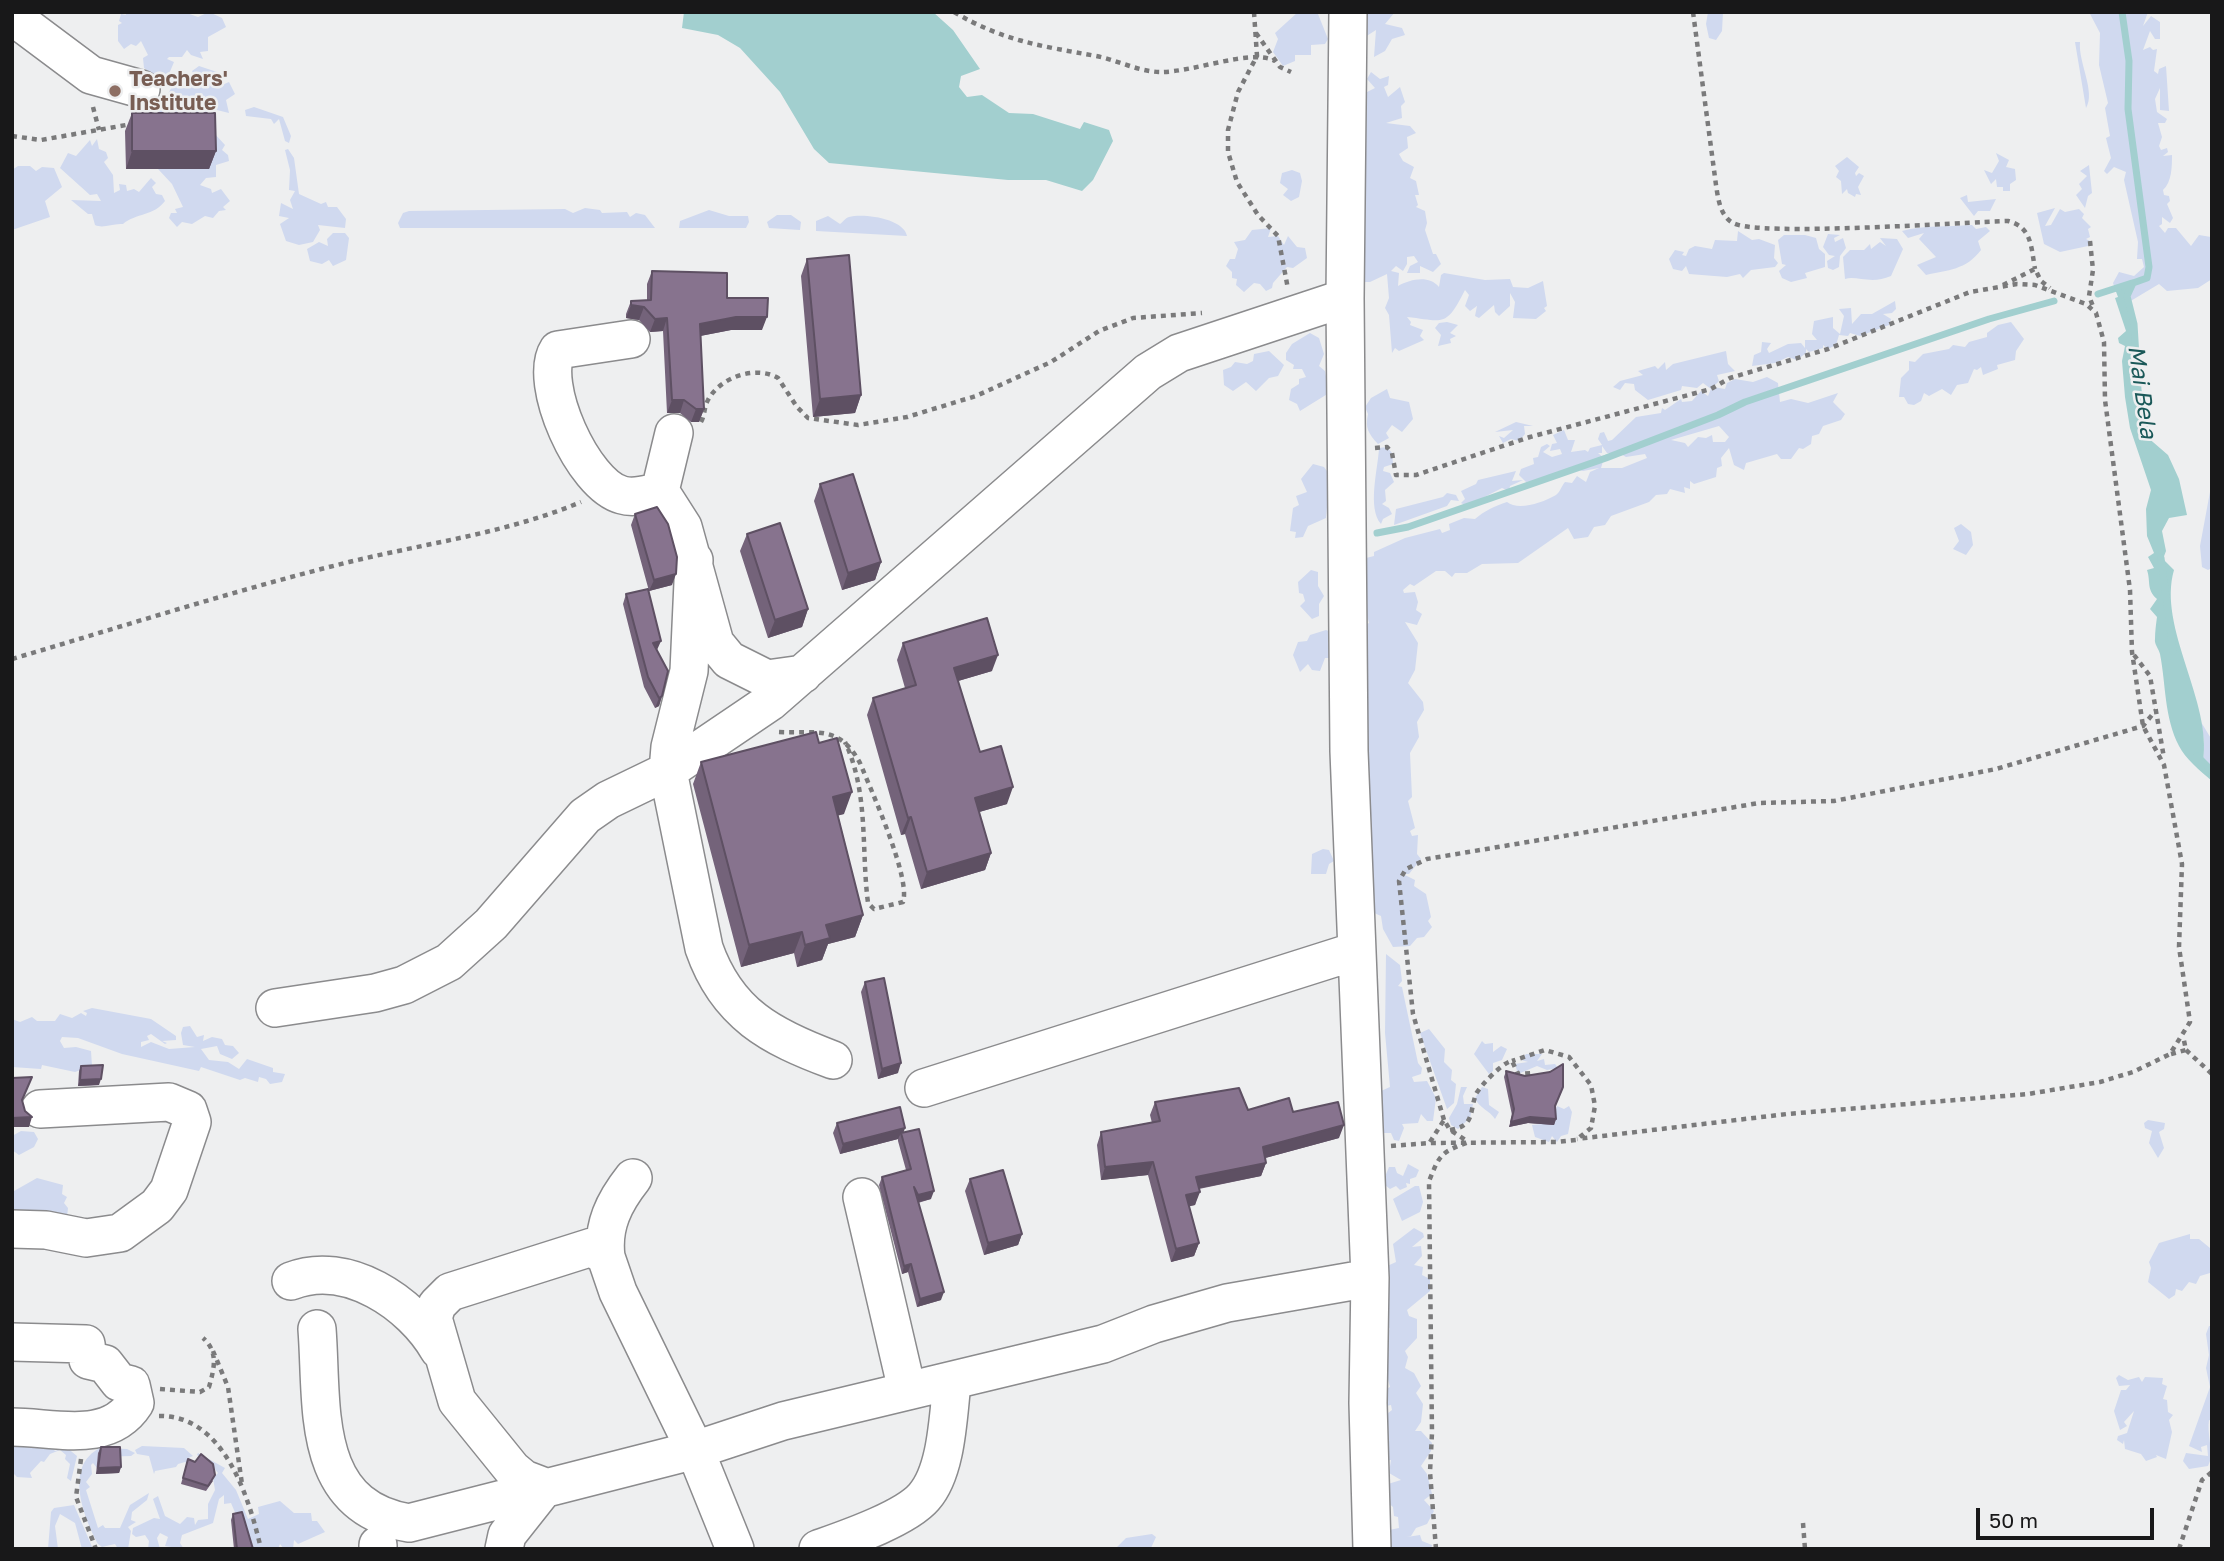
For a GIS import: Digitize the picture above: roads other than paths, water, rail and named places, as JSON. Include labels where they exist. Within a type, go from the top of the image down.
[{"type":"street","points":[[12,16],[91,75],[139,106]]},
{"type":"street","points":[[1345,20],[1349,751],[1370,1278],[1368,1404],[1372,1549]]},
{"type":"street","points":[[275,1008],[376,993],[404,985],[449,962],[491,924],[585,816],[608,800],[668,771],[747,718],[803,674],[1120,393],[1148,372],[1179,353],[1345,298]]},
{"type":"street","points":[[631,339],[558,350],[552,366],[571,442],[594,479],[615,492],[633,497],[660,491]]},
{"type":"street","points":[[672,442],[660,491],[683,527],[715,643],[729,660],[767,679],[803,674]]},
{"type":"street","points":[[694,560],[689,671],[670,747],[668,771],[709,964],[735,1005],[772,1035],[833,1060]]},
{"type":"street","points":[[924,1088],[1356,951]]},
{"type":"street","points":[[12,1229],[46,1230],[86,1238],[120,1233],[158,1206],[169,1190],[192,1122],[188,1110],[169,1102],[40,1109]]},
{"type":"street","points":[[633,1178],[612,1210],[607,1225],[607,1257],[618,1292],[695,1450],[735,1549]]},
{"type":"street","points":[[862,1198],[907,1390]]},
{"type":"street","points":[[525,1484],[457,1401],[433,1318],[437,1305],[450,1292],[572,1251],[592,1247],[607,1257]]},
{"type":"street","points":[[292,1281],[327,1276],[367,1285],[410,1312],[429,1333],[446,1363]]},
{"type":"street","points":[[378,1547],[395,1529],[409,1523],[525,1484],[695,1450],[783,1421],[1103,1344],[1154,1324],[1227,1303],[1370,1278]]},
{"type":"street","points":[[317,1329],[321,1417],[326,1446],[342,1483],[362,1506],[373,1525],[378,1547]]},
{"type":"street","points":[[12,1342],[86,1344],[88,1360],[105,1364],[110,1374],[119,1382],[131,1385],[135,1403],[110,1425],[71,1432],[12,1427]]},
{"type":"street","points":[[818,1549],[891,1519],[924,1497],[941,1462],[952,1382]]},
{"type":"street","points":[[506,1542],[525,1484]]},
{"type":"street","points":[[362,1506],[387,1519],[409,1523]]},
{"type":"waterway","name":"Mai Bela","points":[[2122,12],[2129,61],[2128,109],[2149,267],[2147,278],[2133,283],[2127,296],[2134,324],[2138,390],[2148,445]]},
{"type":"waterway","points":[[2098,294],[2132,283]]},
{"type":"waterway","points":[[1377,533],[1408,527],[1606,458],[1745,402],[1989,319],[2054,301]]},
{"type":"waterway","name":"Mai Bela","points":[[2161,558],[2173,651]]},
{"type":"waterway","name":"Mai Bela","points":[[2197,756],[2212,771]]},
{"type":"place","name":"Teachers' Institute","points":[[115,91]]}]
